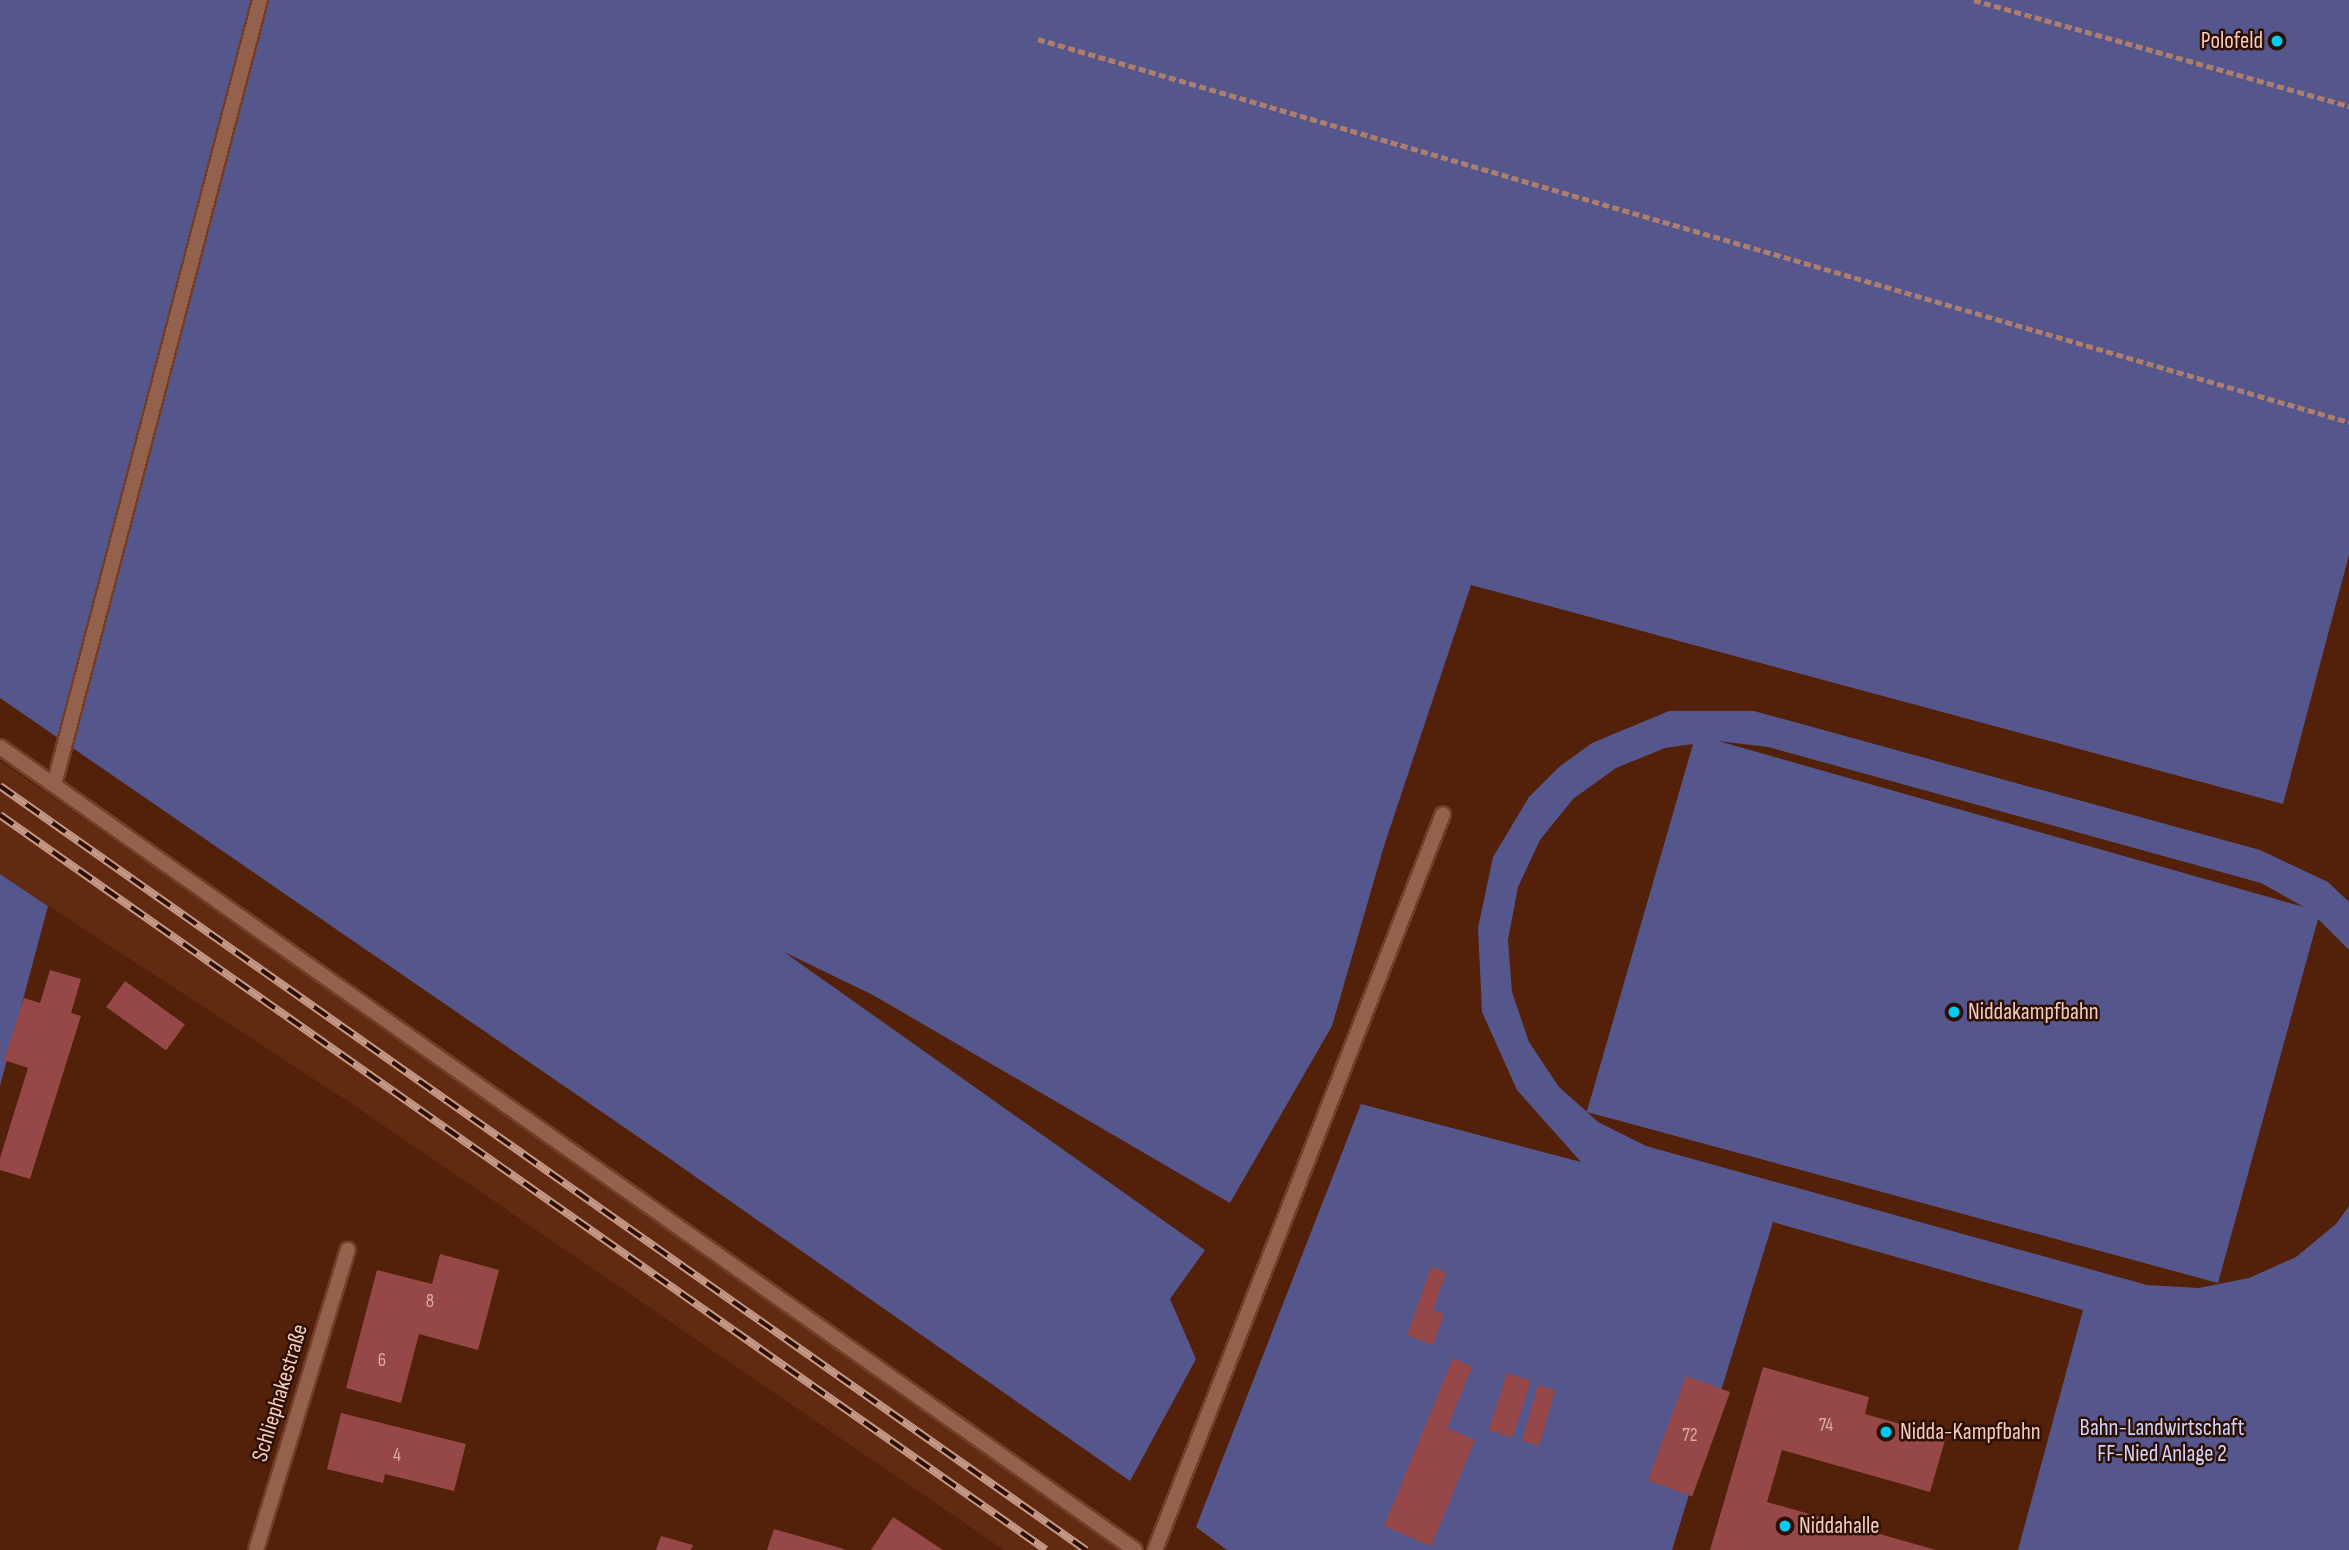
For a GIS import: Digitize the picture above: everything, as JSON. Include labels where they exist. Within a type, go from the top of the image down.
[{"type":"street","points":[[54,785],[260,0]]},
{"type":"street","points":[[0,747],[1135,1550]]},
{"type":"street","points":[[1155,1550],[1443,814]]},
{"type":"street","name":"Schliephakestraße","points":[[256,1550],[348,1250]]},
{"type":"path","points":[[1974,0],[2349,106]]},
{"type":"path","points":[[1038,39],[2349,422]]},
{"type":"shaded area","points":[[0,761],[1130,1550],[1004,1550],[358,1108],[0,874]]},
{"type":"green space","points":[[0,0],[2349,0],[2349,555],[2283,804],[1471,585],[1384,846],[1332,1026],[1230,1203],[873,995],[784,952],[1205,1250],[1170,1299],[1196,1359],[1130,1481],[663,1154],[0,698]]},
{"type":"green space","name":"Bahn-Landwirtschaft FF-Nied Anlage 2","points":[[1669,711],[1754,711],[2260,850],[2328,882],[2349,902],[2349,950],[2318,919],[2218,1283],[1587,1112],[1598,1122],[1646,1146],[2147,1285],[2199,1288],[2249,1278],[2296,1257],[2336,1224],[2349,1206],[2349,1550],[2018,1550],[2083,1310],[1773,1222],[1672,1550],[1227,1550],[1196,1527],[1361,1104],[1581,1162],[1517,1090],[1482,1012],[1478,928],[1493,857],[1529,797],[1559,767],[1592,743]],"holes":[[[1718,741],[1768,747],[2261,883],[2304,907]],[[1693,744],[1587,1111],[1586,1111],[1559,1087],[1529,1042],[1512,992],[1508,940],[1518,887],[1540,840],[1573,799],[1616,768],[1665,748]]]},
{"type":"green space","points":[[0,874],[48,906],[0,1086]]},
{"type":"building","points":[[50,970],[81,979],[71,1013],[81,1016],[30,1179],[0,1170],[0,1158],[28,1068],[4,1060],[24,998],[40,1003]]},
{"type":"building","points":[[125,981],[185,1024],[166,1050],[106,1007]]},
{"type":"building","points":[[440,1254],[499,1270],[478,1350],[419,1334],[401,1403],[346,1388],[377,1270],[432,1284]]},
{"type":"building","points":[[1431,1267],[1446,1272],[1433,1310],[1444,1314],[1433,1345],[1407,1335]]},
{"type":"building","points":[[1453,1358],[1472,1367],[1447,1428],[1475,1440],[1431,1546],[1384,1526]]},
{"type":"building","points":[[1763,1367],[1869,1397],[1865,1414],[1946,1437],[1930,1492],[1782,1450],[1767,1502],[1936,1550],[1710,1550]]},
{"type":"building","points":[[1507,1373],[1531,1381],[1512,1438],[1488,1430]]},
{"type":"building","points":[[1686,1376],[1730,1392],[1692,1496],[1648,1480]]},
{"type":"building","points":[[1538,1385],[1555,1390],[1539,1446],[1522,1441]]},
{"type":"building","points":[[341,1413],[466,1444],[454,1491],[385,1474],[383,1483],[327,1469]]},
{"type":"building","points":[[893,1517],[943,1550],[871,1550]]},
{"type":"building","points":[[774,1529],[844,1549],[844,1550],[767,1550]]},
{"type":"building","points":[[661,1536],[693,1545],[691,1550],[656,1550]]},
{"type":"railway","points":[[0,786],[1086,1550]]},
{"type":"railway","points":[[0,815],[1046,1550]]},
{"type":"place","name":"Polofeld","points":[[2277,41]]},
{"type":"place","name":"Niddakampfbahn","points":[[1954,1012]]},
{"type":"place","name":"Nidda-Kampfbahn","points":[[1886,1432]]},
{"type":"place","name":"Niddahalle","points":[[1785,1526]]}]
